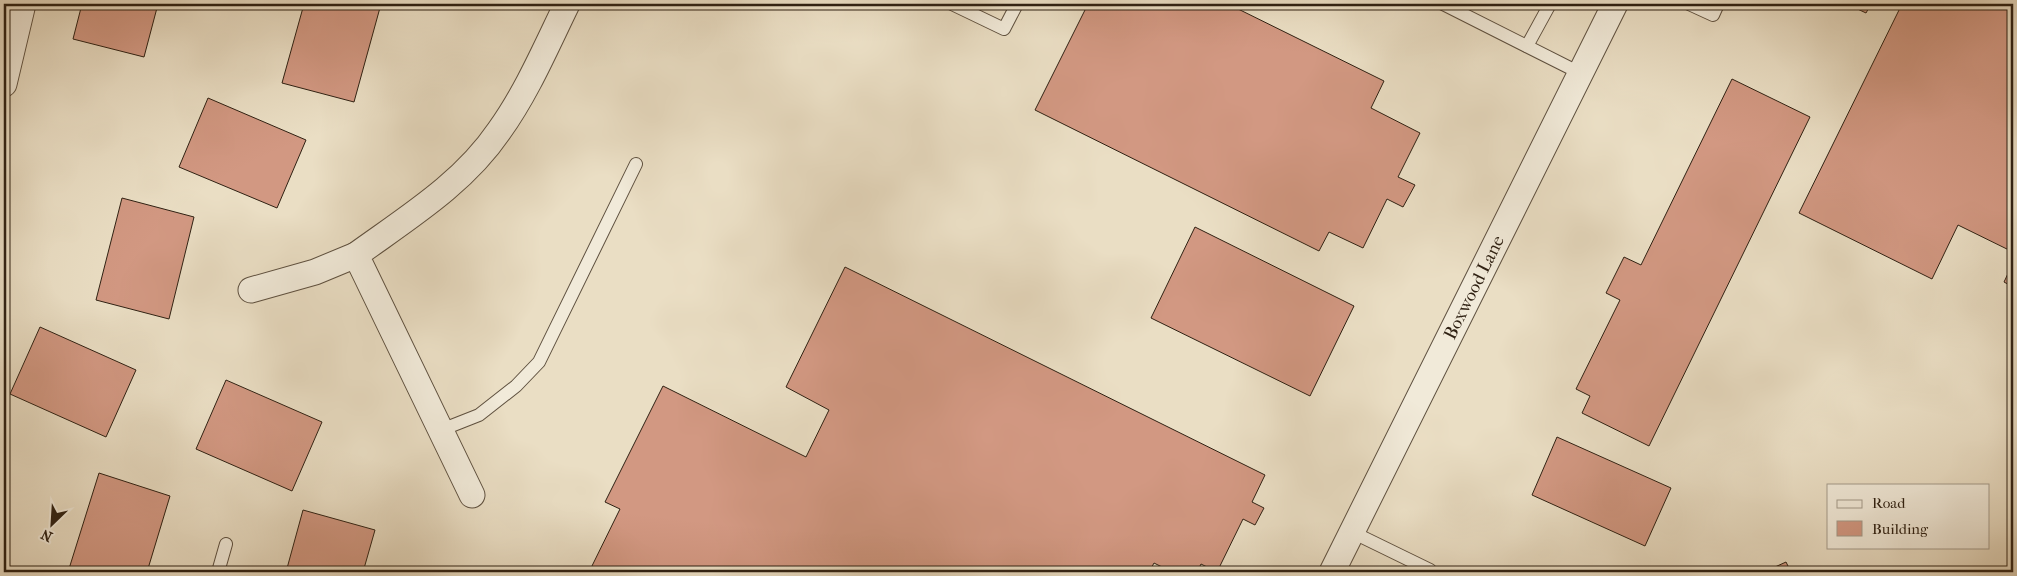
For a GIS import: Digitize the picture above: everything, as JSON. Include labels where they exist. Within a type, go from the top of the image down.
[{"type":"street","points":[[4,84],[23,4]]},
{"type":"street","points":[[251,290],[315,272],[356,255],[436,198],[468,169],[498,133],[519,101],[567,4]]},
{"type":"street","name":"Boxwood Lane","points":[[1332,572],[1615,4]]},
{"type":"street","points":[[356,255],[472,495]]},
{"type":"lane","points":[[952,4],[1004,28],[1016,4]]},
{"type":"lane","points":[[1443,4],[1580,73]]},
{"type":"lane","points":[[1527,46],[1550,4]]},
{"type":"lane","points":[[1689,4],[1713,15],[1718,4]]},
{"type":"lane","points":[[441,430],[479,415],[516,386],[539,362],[636,164]]},
{"type":"lane","points":[[1352,532],[1431,572]]},
{"type":"lane","points":[[218,572],[226,544]]},
{"type":"building","points":[[82,4],[158,4],[144,57],[73,39]]},
{"type":"building","points":[[304,4],[381,4],[354,102],[282,83]]},
{"type":"building","points":[[1088,4],[1228,4],[1384,81],[1371,108],[1420,133],[1398,177],[1415,185],[1403,207],[1387,199],[1363,248],[1329,232],[1319,251],[1035,110]]},
{"type":"building","points":[[1847,4],[1871,4],[1866,13]]},
{"type":"building","points":[[1902,4],[2013,4],[2013,252],[1958,225],[1932,279],[1799,213]]},
{"type":"building","points":[[1732,79],[1810,117],[1649,446],[1582,413],[1590,396],[1576,389],[1620,300],[1606,293],[1624,257],[1641,265]]},
{"type":"building","points":[[208,98],[306,140],[277,208],[179,167]]},
{"type":"building","points":[[122,198],[194,217],[169,319],[96,300]]},
{"type":"building","points":[[1195,227],[1354,306],[1310,396],[1151,318]]},
{"type":"building","points":[[2013,263],[2013,287],[2004,282]]},
{"type":"building","points":[[845,267],[1265,475],[1252,502],[1264,508],[1255,525],[1243,519],[1217,572],[1201,564],[1197,572],[1172,572],[1154,563],[1149,572],[589,572],[620,509],[605,502],[663,386],[806,457],[829,410],[786,387]]},
{"type":"building","points":[[40,327],[136,370],[106,437],[10,394]]},
{"type":"building","points":[[226,380],[322,422],[292,491],[196,449]]},
{"type":"building","points":[[1557,437],[1671,488],[1645,546],[1532,495]]},
{"type":"building","points":[[99,473],[170,496],[147,572],[68,572]]},
{"type":"building","points":[[303,510],[375,530],[363,572],[286,572]]},
{"type":"building","points":[[1786,562],[1791,572],[1764,572]]}]
